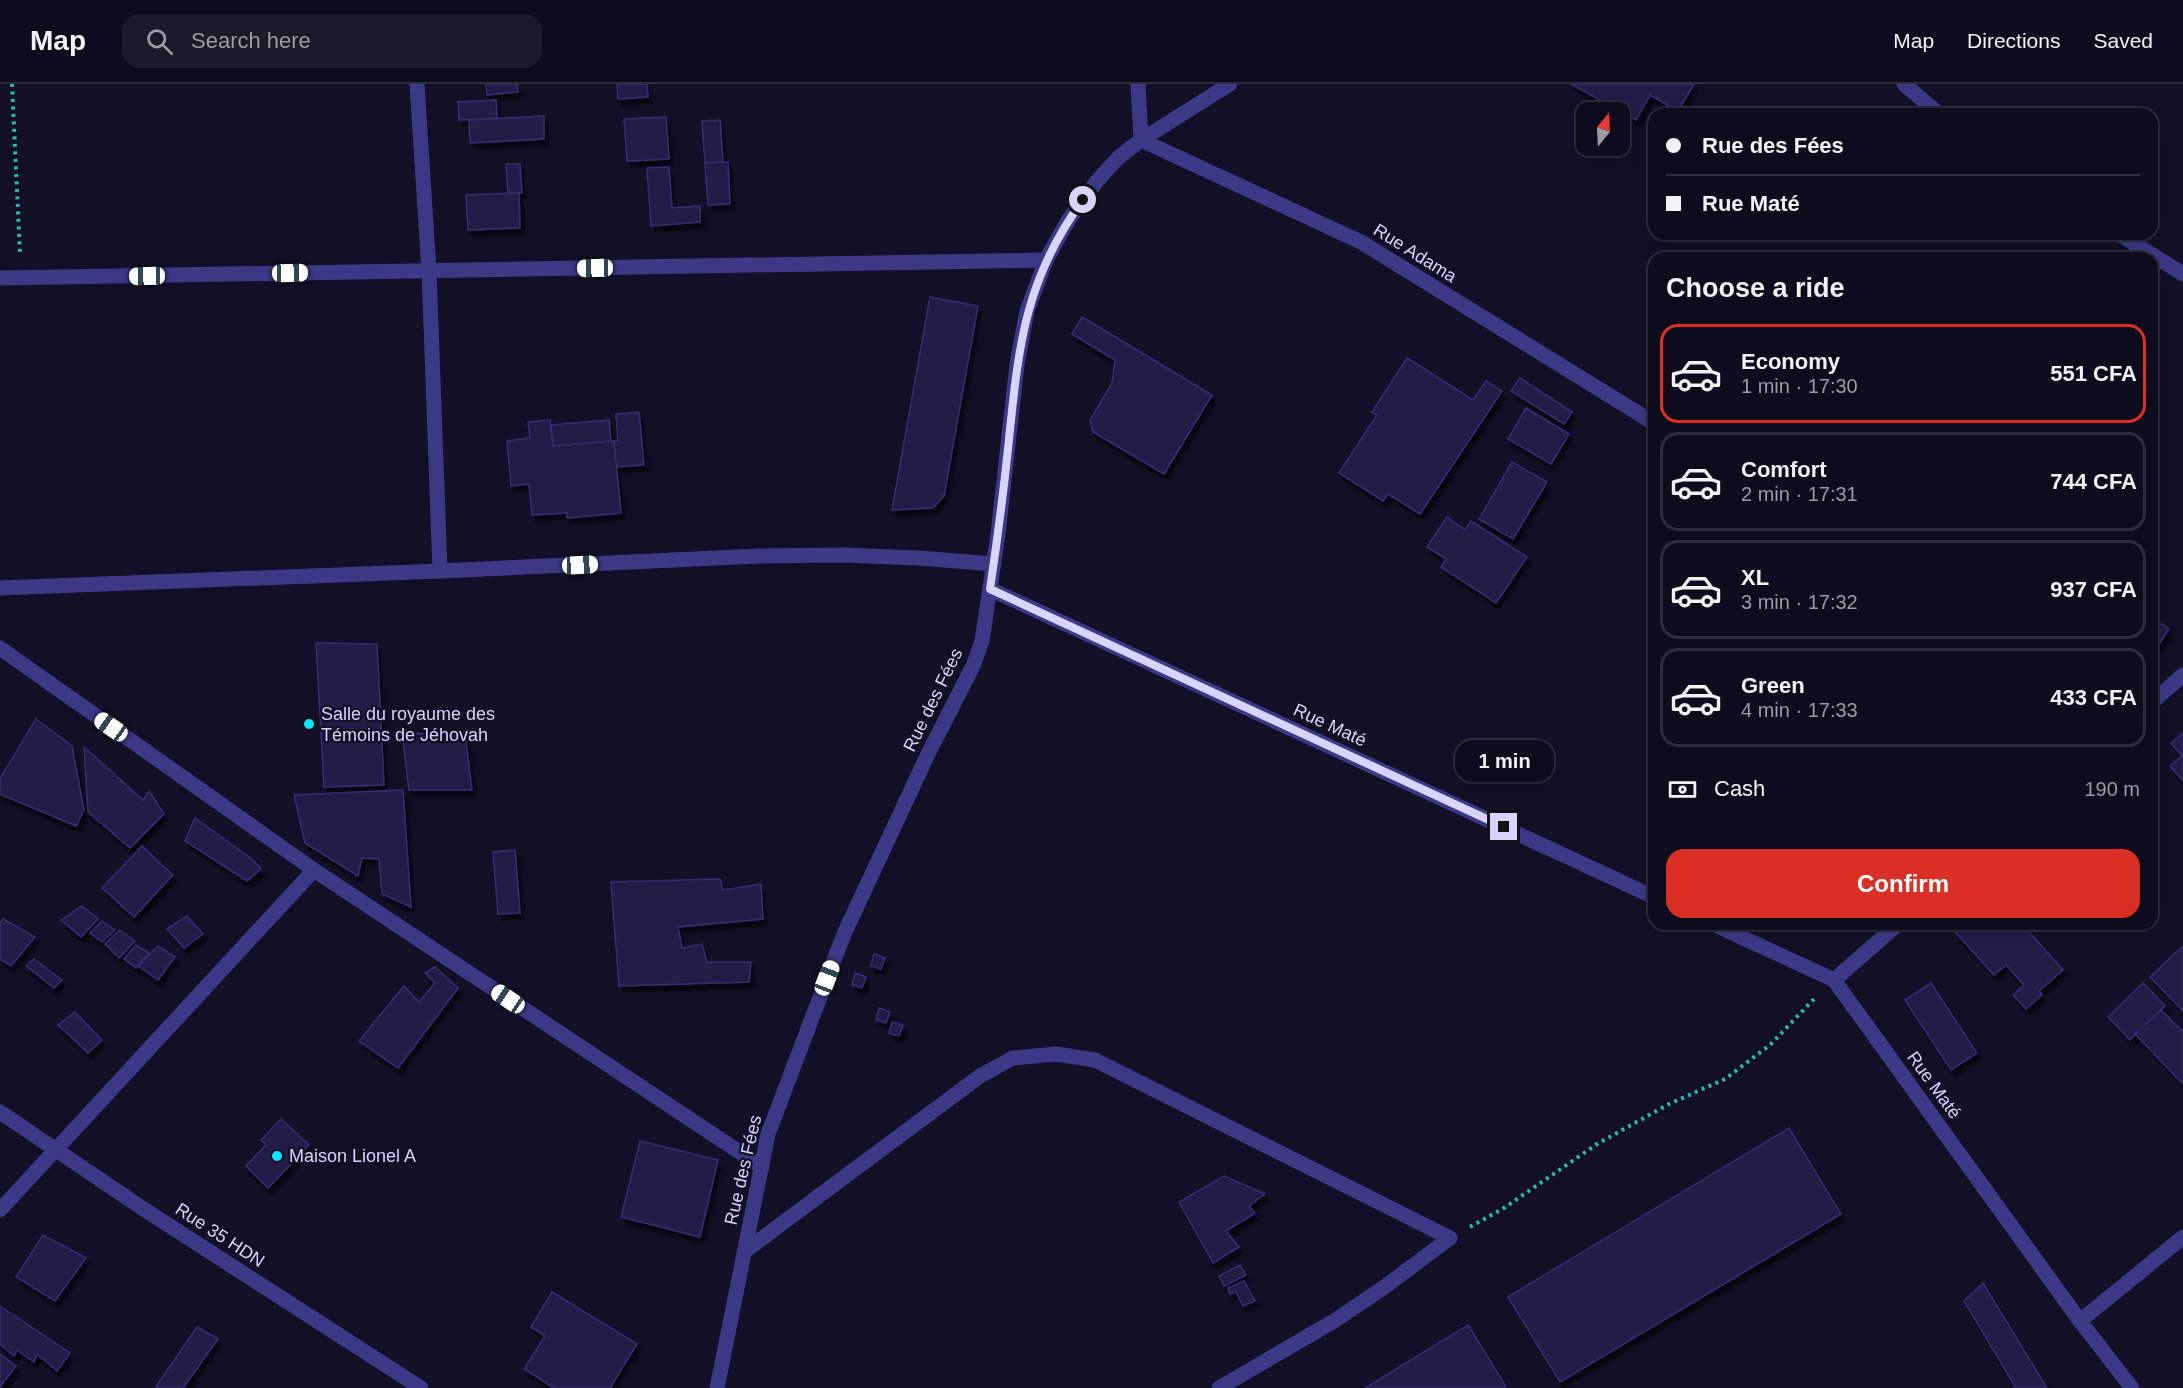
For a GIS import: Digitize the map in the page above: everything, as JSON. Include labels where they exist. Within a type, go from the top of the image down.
[{"type":"street","points":[[417,84],[429,271],[440,571]]},
{"type":"street","points":[[1138,84],[1141,140]]},
{"type":"street","name":"Rue des Fées","points":[[717,1388],[768,1134],[844,934],[928,754],[973,666],[981,641],[994,564],[1017,364],[1027,311],[1046,260],[1069,219],[1096,181],[1119,157],[1141,140],[1230,84]]},
{"type":"street","points":[[1904,84],[1932,108]]},
{"type":"street","name":"Rue Adama","points":[[1141,140],[1361,242],[1648,419]]},
{"type":"street","points":[[2129,240],[2148,252]]},
{"type":"street","points":[[2158,258],[2183,274]]},
{"type":"street","points":[[0,278],[1046,260]]},
{"type":"street","points":[[0,588],[790,556],[843,555],[994,564]]},
{"type":"street","name":"Rue Maté","points":[[990,589],[1648,894]]},
{"type":"street","points":[[0,648],[314,870],[762,1167]]},
{"type":"street","points":[[2158,697],[2183,675]]},
{"type":"street","points":[[0,1210],[314,870]]},
{"type":"street","name":"Rue Maté","points":[[1726,930],[1834,980],[2080,1321],[2132,1388]]},
{"type":"street","points":[[1834,980],[1891,930]]},
{"type":"street","points":[[745,1251],[980,1076],[1013,1058],[1056,1054],[1095,1060],[1450,1238],[1334,1321],[1219,1388]]},
{"type":"street","name":"Rue 35 HDN","points":[[0,1112],[142,1208],[422,1388]]},
{"type":"street","points":[[2080,1321],[2183,1237]]},
{"type":"path","points":[[12,84],[21,278]]},
{"type":"path","points":[[1450,1238],[1504,1208],[1597,1144],[1669,1104],[1725,1079],[1770,1045],[1791,1021],[1834,980]]},
{"type":"building","points":[[486,84],[517,84],[518,92],[487,95]]},
{"type":"building","points":[[617,84],[647,84],[648,97],[618,99]]},
{"type":"building","points":[[1571,84],[1694,84],[1680,108],[1673,108],[1650,95],[1636,120],[1630,117],[1630,102],[1604,102]]},
{"type":"building","points":[[496,100],[497,119],[459,120],[458,102]]},
{"type":"building","points":[[544,116],[544,139],[470,143],[469,120]]},
{"type":"building","points":[[666,117],[669,159],[627,161],[624,119]]},
{"type":"building","points":[[720,120],[723,162],[705,163],[702,121]]},
{"type":"building","points":[[728,162],[730,204],[708,205],[705,163]]},
{"type":"building","points":[[506,164],[520,164],[522,193],[508,193]]},
{"type":"building","points":[[669,167],[672,208],[700,206],[700,222],[651,226],[647,168]]},
{"type":"building","points":[[519,193],[520,228],[468,230],[466,195]]},
{"type":"building","points":[[930,297],[978,306],[944,496],[933,508],[892,510]]},
{"type":"building","points":[[1082,317],[1212,395],[1164,474],[1093,432],[1090,420],[1112,383],[1115,360],[1072,334]]},
{"type":"building","points":[[1407,358],[1473,400],[1486,381],[1502,391],[1420,514],[1388,494],[1383,501],[1339,473],[1377,415],[1372,412]]},
{"type":"building","points":[[1520,378],[1572,412],[1564,424],[1511,391]]},
{"type":"building","points":[[1526,408],[1569,434],[1551,464],[1508,439]]},
{"type":"building","points":[[639,412],[644,465],[616,467],[614,441],[618,441],[616,414]]},
{"type":"building","points":[[550,420],[553,446],[614,441],[621,513],[567,518],[567,513],[532,515],[529,484],[511,486],[507,441],[530,438],[528,422]]},
{"type":"building","points":[[609,420],[611,441],[553,446],[551,425]]},
{"type":"building","points":[[1512,462],[1547,482],[1513,539],[1479,519]]},
{"type":"building","points":[[1447,517],[1465,530],[1471,521],[1527,557],[1496,603],[1441,567],[1446,559],[1427,547]]},
{"type":"building","points":[[2158,622],[2169,629],[2158,646]]},
{"type":"building","points":[[316,643],[377,644],[384,785],[324,787]]},
{"type":"building","points":[[36,719],[72,746],[84,810],[76,826],[0,794],[0,779]]},
{"type":"building","points":[[402,733],[465,735],[472,790],[409,790]]},
{"type":"building","points":[[2183,733],[2183,781],[2170,766],[2182,756],[2171,743]]},
{"type":"building","points":[[84,747],[143,800],[149,791],[164,814],[130,848],[88,812]]},
{"type":"building","points":[[403,790],[411,907],[382,894],[379,859],[362,858],[358,876],[305,843],[294,795]]},
{"type":"building","points":[[195,818],[253,860],[261,869],[247,881],[185,841]]},
{"type":"building","points":[[142,846],[173,875],[134,917],[102,888]]},
{"type":"building","points":[[515,850],[520,913],[498,914],[493,852]]},
{"type":"building","points":[[720,879],[723,890],[761,884],[763,919],[678,927],[682,948],[702,944],[707,962],[751,962],[749,982],[619,986],[611,882]]},
{"type":"building","points":[[82,906],[98,919],[81,937],[61,920]]},
{"type":"building","points":[[187,916],[203,934],[184,948],[167,929]]},
{"type":"building","points":[[3,919],[35,937],[11,966],[0,959],[0,923]]},
{"type":"building","points":[[102,921],[115,930],[102,942],[90,933]]},
{"type":"building","points":[[120,930],[135,941],[119,958],[105,944]]},
{"type":"building","points":[[1959,930],[2027,930],[2063,970],[2039,991],[2042,995],[2026,1009],[2013,995],[2024,985],[2006,965],[1994,975],[1956,933]]},
{"type":"building","points":[[136,945],[149,953],[136,968],[124,959]]},
{"type":"building","points":[[158,946],[175,957],[158,980],[138,966]]},
{"type":"building","points":[[2183,946],[2183,1011],[2150,977]]},
{"type":"building","points":[[874,954],[885,958],[881,969],[871,966]]},
{"type":"building","points":[[34,959],[62,980],[54,988],[26,966]]},
{"type":"building","points":[[435,967],[458,988],[398,1068],[359,1041],[404,986],[419,1002],[435,983],[425,973]]},
{"type":"building","points":[[855,973],[866,977],[862,988],[852,985]]},
{"type":"building","points":[[1931,983],[1977,1053],[1951,1070],[1905,1000]]},
{"type":"building","points":[[2143,983],[2165,1006],[2130,1040],[2108,1017]]},
{"type":"building","points":[[879,1008],[890,1012],[886,1023],[876,1020]]},
{"type":"building","points":[[2161,1010],[2183,1032],[2183,1084],[2135,1034]]},
{"type":"building","points":[[75,1012],[102,1040],[88,1053],[58,1025]]},
{"type":"building","points":[[892,1022],[903,1025],[899,1036],[889,1033]]},
{"type":"building","name":"Maison Lionel A","points":[[281,1119],[309,1145],[268,1188],[246,1166],[266,1145],[261,1140]]},
{"type":"building","points":[[1789,1128],[1841,1214],[1560,1382],[1508,1297]]},
{"type":"building","points":[[640,1141],[718,1160],[700,1237],[621,1217]]},
{"type":"building","points":[[1224,1176],[1265,1194],[1249,1206],[1255,1213],[1226,1231],[1239,1247],[1213,1263],[1179,1202]]},
{"type":"building","points":[[43,1235],[86,1258],[55,1301],[16,1277]]},
{"type":"building","points":[[1240,1265],[1246,1275],[1224,1286],[1219,1276]]},
{"type":"building","points":[[1244,1281],[1255,1301],[1243,1306],[1236,1292],[1230,1294],[1228,1288]]},
{"type":"building","points":[[1983,1283],[2047,1388],[2016,1388],[1964,1301]]},
{"type":"building","points":[[552,1292],[637,1344],[610,1388],[554,1388],[524,1369],[545,1336],[531,1327]]},
{"type":"building","points":[[0,1306],[70,1353],[57,1371],[37,1354],[34,1362],[17,1350],[14,1356],[0,1344]]},
{"type":"building","points":[[1468,1325],[1507,1388],[1365,1388]]},
{"type":"building","points":[[197,1327],[218,1339],[183,1388],[155,1388]]},
{"type":"building","points":[[0,1354],[16,1366],[0,1387]]},
{"type":"place","name":"Salle du royaume des Témoins de Jéhovah","points":[[309,724]]},
{"type":"place","name":"Maison Lionel A","points":[[277,1156]]},
{"type":"route","points":[[1083,200],[1069,219],[1046,260],[1027,311],[1017,364],[999,534],[990,589],[1504,827]]}]
